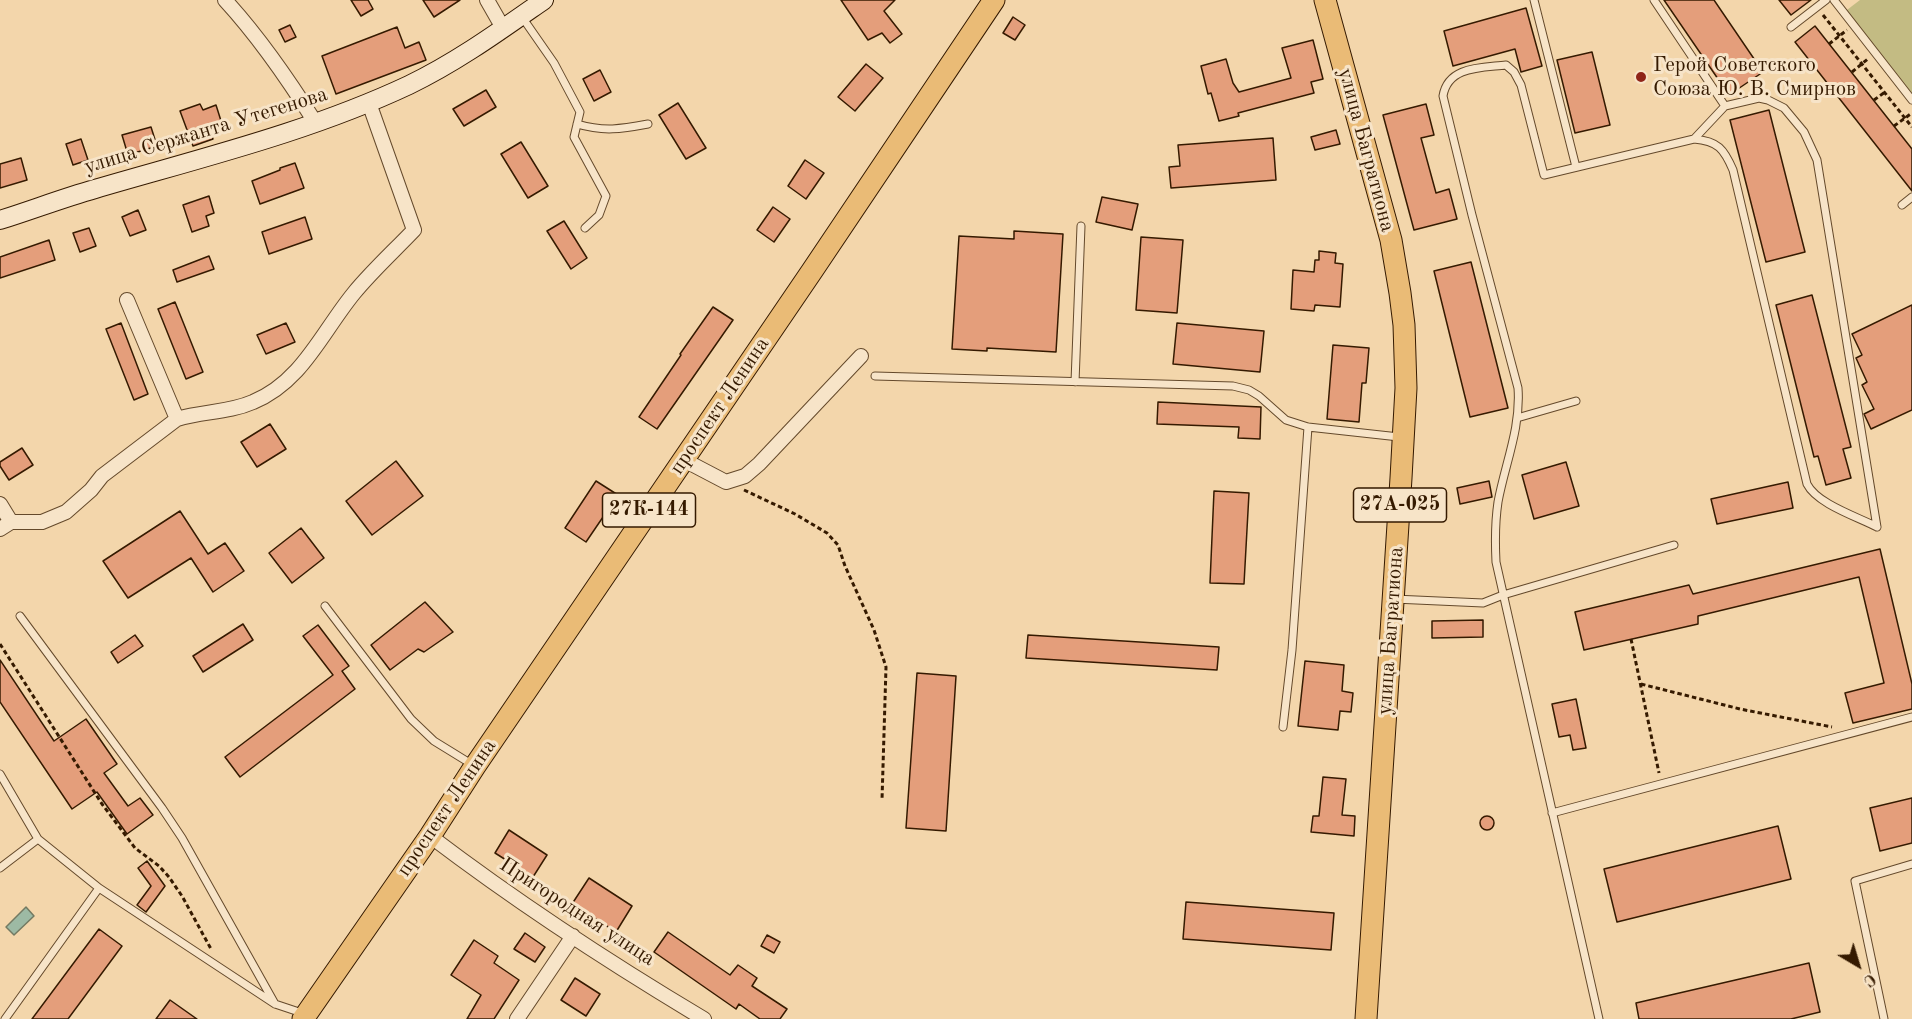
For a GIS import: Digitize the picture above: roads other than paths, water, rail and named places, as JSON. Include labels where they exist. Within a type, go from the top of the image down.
[{"type":"main road","name":"улица Сержанта Утегенова","points":[[0,220],[93,189],[226,153],[293,132],[369,103],[412,84],[472,48],[544,0]]},
{"type":"main road","name":"проспект Ленина","points":[[305,1016],[430,836],[475,766],[994,0]]},
{"type":"main road","name":"улица Багратиона","points":[[1325,0],[1391,240],[1404,325],[1406,388],[1366,1019]]},
{"type":"street","points":[[225,0],[252,30],[289,80],[315,123]]},
{"type":"street","points":[[487,0],[503,28]]},
{"type":"street","points":[[0,504],[5,526],[42,522],[66,512],[91,490],[102,476],[177,419],[190,415],[230,411],[255,402],[294,374],[354,293],[414,230],[369,103]]},
{"type":"street","points":[[127,300],[177,419]]},
{"type":"street","points":[[684,460],[726,482],[745,476],[861,356]]},
{"type":"street","name":"Пригородная улица","points":[[430,836],[473,869],[573,936],[704,1019]]},
{"type":"street","points":[[517,1019],[573,936]]},
{"type":"lane","points":[[1534,0],[1576,167]]},
{"type":"lane","points":[[1654,0],[1725,106]]},
{"type":"lane","points":[[1791,27],[1826,0]]},
{"type":"lane","points":[[1834,0],[1912,100]]},
{"type":"lane","points":[[521,16],[554,63],[580,112],[574,137],[606,196],[599,215],[585,228]]},
{"type":"lane","points":[[1599,1019],[1496,562],[1494,532],[1498,501],[1517,418],[1518,388],[1443,96],[1445,84],[1454,75],[1468,70],[1506,65],[1514,72],[1521,85],[1544,175],[1694,139],[1716,145],[1725,152],[1733,170],[1807,484],[1810,490],[1822,500],[1877,527],[1817,160],[1804,132],[1784,108],[1759,98],[1725,106],[1694,139]]},
{"type":"lane","points":[[578,124],[611,130],[648,124]]},
{"type":"lane","points":[[1902,205],[1912,197]]},
{"type":"lane","points":[[1075,382],[1081,226]]},
{"type":"lane","points":[[875,376],[1233,387],[1249,390],[1286,420],[1308,427],[1403,438]]},
{"type":"lane","points":[[1517,418],[1576,401]]},
{"type":"lane","points":[[1283,727],[1292,650],[1308,427]]},
{"type":"lane","points":[[1394,599],[1483,603],[1503,595],[1674,545]]},
{"type":"lane","points":[[325,606],[411,719],[434,741],[475,766]]},
{"type":"lane","points":[[20,616],[182,838],[274,1004]]},
{"type":"lane","points":[[1552,813],[1912,717]]},
{"type":"lane","points":[[0,774],[38,839],[99,888],[274,1004],[305,1016]]},
{"type":"lane","points":[[0,868],[38,839]]},
{"type":"lane","points":[[1884,1019],[1855,881],[1912,864]]},
{"type":"lane","points":[[5,1019],[99,888]]},
{"type":"place","name":"Герой Советского Союза Ю. В. Смирнов","points":[[1641,77]]}]
